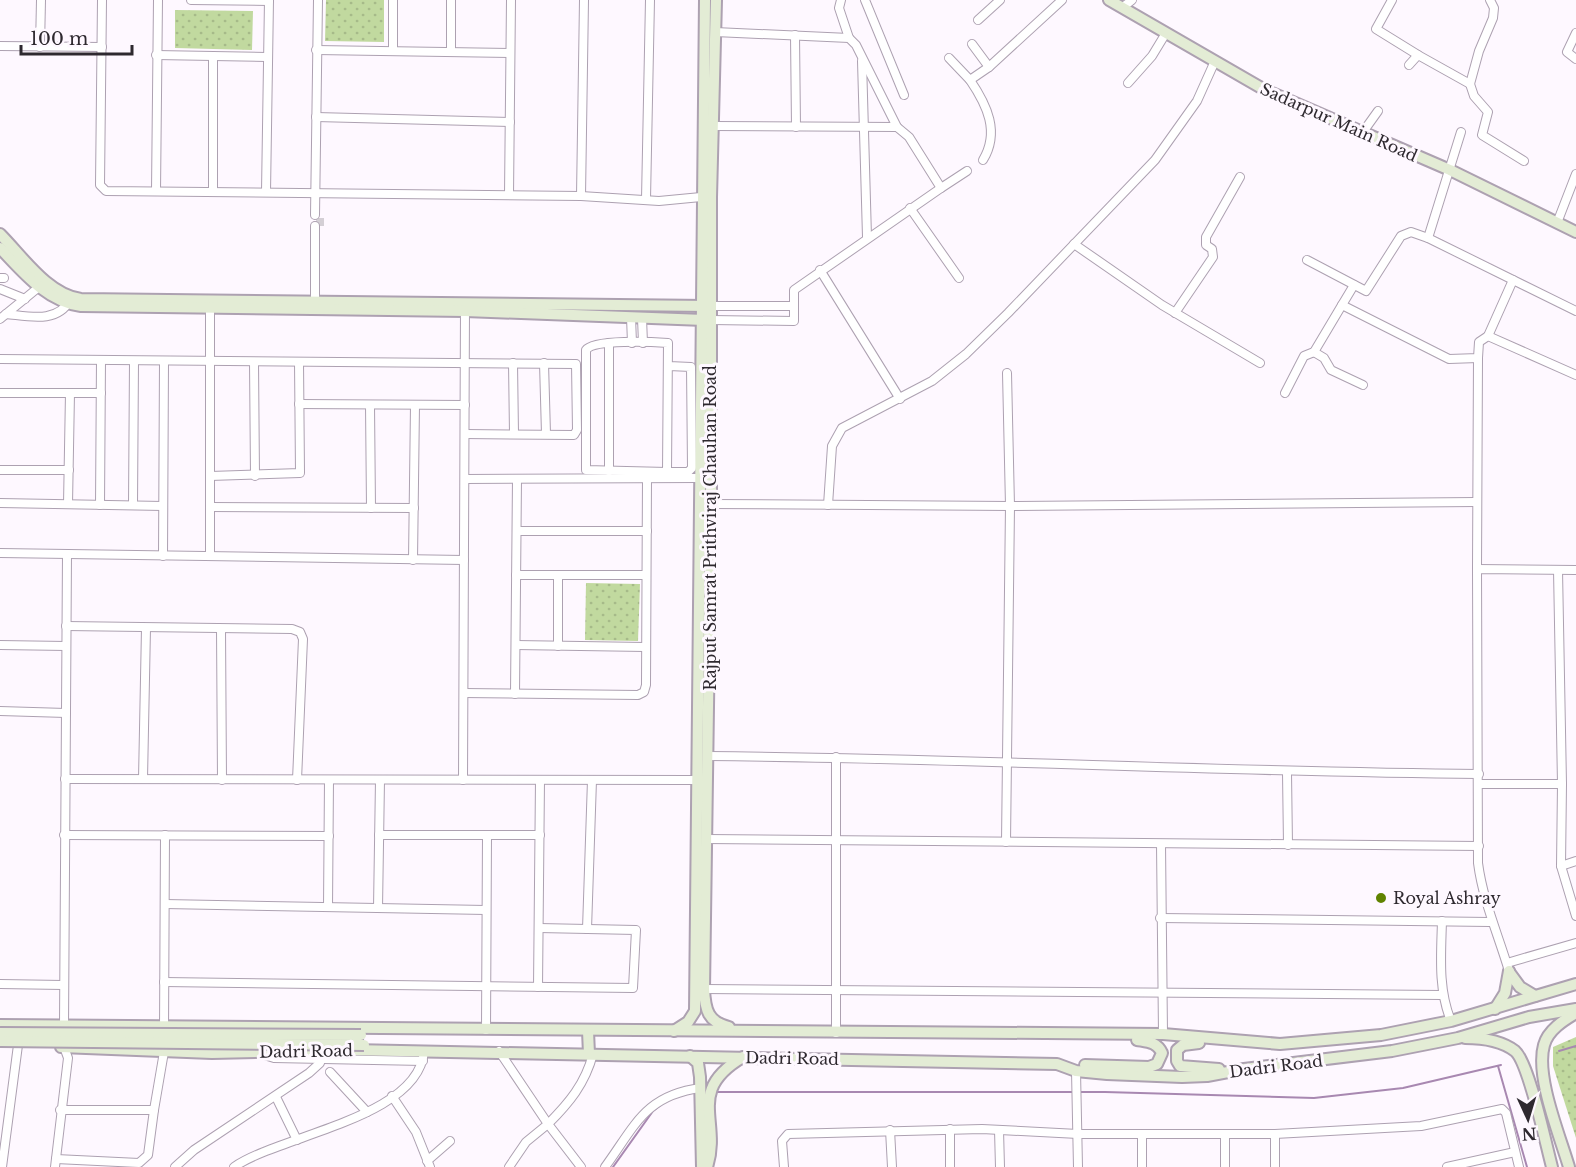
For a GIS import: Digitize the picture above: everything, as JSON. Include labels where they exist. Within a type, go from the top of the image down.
[{"type":"street","points":[[40,47],[41,0]]},
{"type":"street","points":[[102,0],[100,185],[106,191],[581,196],[676,201],[701,197]]},
{"type":"street","points":[[156,191],[158,0]]},
{"type":"street","points":[[191,0],[269,1],[266,192]]},
{"type":"street","points":[[318,0],[316,50],[318,214]]},
{"type":"street","points":[[393,0],[393,50]]},
{"type":"street","points":[[451,0],[451,52]]},
{"type":"street","points":[[508,195],[511,0]]},
{"type":"street","points":[[581,196],[584,0]]},
{"type":"street","points":[[647,199],[650,0]]},
{"type":"street","name":"Rajput Samrat Prithviraj Chauhan Road","points":[[705,0],[701,197],[711,504],[704,989],[705,1007],[710,1018],[716,1024],[744,1029]]},
{"type":"street","name":"Rajput Samrat Prithviraj Chauhan Road","points":[[705,306],[716,0]]},
{"type":"street","points":[[841,0],[839,8],[849,38],[862,56],[897,127],[909,137],[941,188]]},
{"type":"street","points":[[865,0],[904,95]]},
{"type":"street","points":[[978,20],[1000,0]]},
{"type":"street","points":[[970,80],[989,67],[1062,0]]},
{"type":"street","name":"Sadarpur Main Road","points":[[1109,0],[1127,4],[1166,33],[1265,90],[1450,170],[1576,232]]},
{"type":"street","points":[[1392,0],[1376,29],[1470,84]]},
{"type":"street","points":[[1491,0],[1494,8],[1493,18],[1479,51],[1470,84],[1474,96],[1488,112],[1482,135],[1524,161]]},
{"type":"street","points":[[715,32],[849,38]]},
{"type":"street","points":[[1128,83],[1152,56],[1166,33]]},
{"type":"street","points":[[1576,33],[1567,52],[1576,59]]},
{"type":"street","points":[[795,35],[796,126]]},
{"type":"street","points":[[972,44],[989,67]]},
{"type":"street","points":[[0,46],[102,47]]},
{"type":"street","points":[[316,50],[510,53]]},
{"type":"street","points":[[156,55],[267,57]]},
{"type":"street","points":[[1409,65],[1418,55]]},
{"type":"street","points":[[213,56],[213,192]]},
{"type":"street","points":[[862,56],[867,237]]},
{"type":"street","points":[[949,58],[970,80],[980,95],[993,135],[991,147],[983,160]]},
{"type":"street","points":[[828,505],[835,438],[851,422],[932,381],[966,354],[1127,191],[1179,130],[1197,101],[1215,61]]},
{"type":"street","points":[[1363,132],[1378,111]]},
{"type":"street","points":[[316,117],[510,122]]},
{"type":"street","points":[[713,126],[897,127]]},
{"type":"street","points":[[1428,238],[1461,132]]},
{"type":"street","points":[[465,307],[705,320],[794,321],[794,290],[867,237],[967,171]]},
{"type":"street","points":[[1557,223],[1576,174]]},
{"type":"street","points":[[1175,313],[1213,256],[1212,249],[1205,241],[1206,237],[1240,177]]},
{"type":"street","points":[[910,208],[959,278]]},
{"type":"street","points":[[317,226],[317,304]]},
{"type":"street","points":[[1307,260],[1363,290],[1369,290],[1406,233],[1428,238],[1576,311]]},
{"type":"street","points":[[0,234],[50,285],[70,301]]},
{"type":"street","points":[[1074,244],[1175,313],[1260,363]]},
{"type":"street","points":[[0,248],[39,287],[70,301],[465,307],[794,306]]},
{"type":"street","points":[[820,270],[900,399]]},
{"type":"street","points":[[1513,280],[1488,336],[1479,342],[1478,358],[1476,502],[1479,846],[1481,890],[1490,922],[1508,967],[1520,987],[1535,996]]},
{"type":"street","points":[[1285,393],[1304,356],[1314,352],[1354,285]]},
{"type":"street","points":[[3,316],[39,287]]},
{"type":"street","points":[[0,289],[24,299]]},
{"type":"street","points":[[3,316],[50,316],[70,301]]},
{"type":"street","points":[[210,304],[210,556]]},
{"type":"street","points":[[1342,305],[1449,359],[1478,358]]},
{"type":"street","points":[[463,780],[465,307]]},
{"type":"street","points":[[637,317],[643,343]]},
{"type":"street","points":[[632,343],[637,317]]},
{"type":"street","name":"Rajput Samrat Prithviraj Chauhan Road","points":[[668,1032],[675,1031],[687,1023],[695,1011],[699,478],[705,320]]},
{"type":"street","points":[[1488,336],[1576,375]]},
{"type":"street","points":[[609,343],[609,471]]},
{"type":"street","points":[[667,472],[668,344],[592,344],[586,350],[584,467],[588,471],[667,472],[688,472],[692,468],[691,367],[669,366]]},
{"type":"street","points":[[1314,352],[1324,358],[1331,370],[1363,386]]},
{"type":"street","points":[[0,359],[574,363],[577,367],[577,433],[465,434]]},
{"type":"street","points":[[100,505],[101,360]]},
{"type":"street","points":[[133,506],[134,361]]},
{"type":"street","points":[[163,556],[164,361]]},
{"type":"street","points":[[254,362],[255,476]]},
{"type":"street","points":[[210,476],[255,476],[300,472],[298,362]]},
{"type":"street","points":[[513,363],[514,434]]},
{"type":"street","points":[[544,363],[546,434]]},
{"type":"street","points":[[1005,842],[1010,506],[1007,373]]},
{"type":"street","points":[[0,393],[101,393]]},
{"type":"street","points":[[68,504],[70,393]]},
{"type":"street","points":[[299,404],[465,405]]},
{"type":"street","points":[[370,405],[371,508]]},
{"type":"street","points":[[413,560],[415,405]]},
{"type":"street","points":[[0,470],[69,470]]},
{"type":"street","points":[[464,693],[638,695],[644,692],[646,685],[647,478]]},
{"type":"street","points":[[465,479],[699,478]]},
{"type":"street","points":[[515,694],[517,479]]},
{"type":"street","points":[[711,504],[1010,506],[1476,502]]},
{"type":"street","points":[[0,503],[164,506]]},
{"type":"street","points":[[210,507],[414,508]]},
{"type":"street","points":[[517,531],[647,531]]},
{"type":"street","points":[[0,553],[464,560]]},
{"type":"street","points":[[64,1026],[67,554]]},
{"type":"street","points":[[1477,569],[1576,570]]},
{"type":"street","points":[[1558,570],[1562,784],[1561,866],[1576,916]]},
{"type":"street","points":[[516,575],[646,575]]},
{"type":"street","points":[[558,575],[558,646]]},
{"type":"street","points":[[66,626],[292,629],[300,632],[303,639],[297,780]]},
{"type":"street","points":[[143,779],[146,627]]},
{"type":"street","points":[[221,628],[222,780]]},
{"type":"street","points":[[0,645],[66,646]]},
{"type":"street","points":[[516,645],[645,647]]},
{"type":"street","points":[[0,711],[66,713]]},
{"type":"street","points":[[708,756],[836,757],[1287,772],[1479,774]]},
{"type":"street","points":[[836,757],[836,1033]]},
{"type":"street","points":[[1287,772],[1288,845]]},
{"type":"street","points":[[65,779],[696,780]]},
{"type":"street","points":[[328,907],[329,780]]},
{"type":"street","points":[[378,908],[380,780]]},
{"type":"street","points":[[538,987],[540,780]]},
{"type":"street","points":[[587,929],[592,780]]},
{"type":"street","points":[[1479,784],[1562,784]]},
{"type":"street","points":[[64,835],[329,836]]},
{"type":"street","points":[[64,1047],[68,1058],[55,1163],[139,1163],[146,1160],[165,1052],[165,835]]},
{"type":"street","points":[[379,835],[540,835]]},
{"type":"street","points":[[486,1030],[487,835]]},
{"type":"street","points":[[706,839],[1479,846]]},
{"type":"street","points":[[1161,844],[1163,1034]]},
{"type":"street","points":[[1561,866],[1576,861]]},
{"type":"street","points":[[165,904],[486,910]]},
{"type":"street","points":[[1160,918],[1490,922]]},
{"type":"street","points":[[1442,921],[1442,995],[1451,1021]]},
{"type":"street","points":[[164,982],[633,988],[636,930],[539,928]]},
{"type":"street","points":[[1508,967],[1576,943]]},
{"type":"street","points":[[1494,1009],[1505,993],[1508,967]]},
{"type":"street","points":[[0,984],[63,985]]},
{"type":"street","name":"Dadri Road","points":[[0,1025],[668,1032],[744,1029],[836,1033],[1163,1034],[1280,1044],[1418,1029],[1576,984]]},
{"type":"street","points":[[704,989],[1442,995]]},
{"type":"street","points":[[1569,1167],[1542,1073],[1544,1045],[1551,1031],[1576,1011]]},
{"type":"street","name":"Dadri Road","points":[[0,1043],[165,1052],[322,1055],[398,1050],[424,1056],[499,1051],[1057,1064],[1076,1071],[1182,1077],[1392,1052],[1458,1038],[1529,1017],[1576,1011]]},
{"type":"street","points":[[231,1027],[233,1053]]},
{"type":"street","points":[[0,1043],[363,1040],[388,1035],[394,1029]]},
{"type":"street","points":[[509,1167],[526,1142],[548,1124],[574,1097],[586,1076],[591,1054],[588,1031]]},
{"type":"street","points":[[0,1033],[363,1040],[389,1045],[398,1050]]},
{"type":"street","points":[[1057,1064],[1149,1067],[1161,1059],[1162,1053],[1153,1042],[1104,1035]]},
{"type":"street","points":[[1458,1038],[1475,1038],[1498,1043],[1516,1052],[1526,1072],[1552,1167]]},
{"type":"street","points":[[1244,1069],[1187,1068],[1180,1066],[1176,1056],[1177,1050],[1190,1043],[1246,1041]]},
{"type":"street","points":[[2,1167],[18,1045]]},
{"type":"street","points":[[499,1051],[548,1124],[581,1167]]},
{"type":"street","points":[[175,1167],[194,1150],[309,1073],[322,1055],[424,1056],[415,1077],[392,1096],[367,1112],[297,1140],[269,1148],[234,1167]]},
{"type":"street","points":[[690,1056],[698,1063],[701,1088],[702,1167]]},
{"type":"street","points":[[707,1167],[710,1092],[724,1072],[743,1057]]},
{"type":"street","points":[[1076,1071],[1078,1167]]},
{"type":"street","points":[[330,1072],[367,1112]]},
{"type":"street","points":[[605,1167],[645,1112],[661,1098],[701,1088]]},
{"type":"street","points":[[392,1096],[416,1132],[428,1164],[450,1141]]},
{"type":"street","points":[[276,1097],[297,1140]]},
{"type":"street","points":[[0,1106],[10,1107]]},
{"type":"street","points":[[784,1167],[782,1141],[788,1134],[950,1129],[1078,1134],[1275,1134],[1421,1126],[1502,1109],[1506,1113],[1519,1167]]},
{"type":"street","points":[[60,1110],[154,1110]]},
{"type":"street","points":[[950,1129],[950,1167]]},
{"type":"street","points":[[890,1130],[892,1167]]},
{"type":"street","points":[[999,1130],[1000,1167]]},
{"type":"street","points":[[1142,1134],[1142,1167]]},
{"type":"street","points":[[1225,1134],[1225,1167]]},
{"type":"street","points":[[1275,1134],[1275,1167]]},
{"type":"street","points":[[1447,1167],[1475,1164],[1515,1152]]},
{"type":"green space","points":[[326,0],[384,0],[384,42],[325,41]]},
{"type":"green space","points":[[175,10],[253,11],[252,50],[175,48]]},
{"type":"green space","points":[[586,583],[640,584],[638,641],[585,640]]},
{"type":"green space","points":[[1576,1037],[1576,1138],[1553,1066],[1553,1047]]},
{"type":"waterway","points":[[1559,1051],[1576,1046]]},
{"type":"waterway","points":[[716,1092],[1105,1092],[1314,1098],[1403,1088],[1501,1065]]},
{"type":"waterway","points":[[1498,1066],[1527,1167]]},
{"type":"waterway","points":[[613,1167],[653,1111],[662,1104]]},
{"type":"tunnel","points":[[320,215],[320,226]]},
{"type":"place","name":"Royal Ashray","points":[[1381,898]]}]
